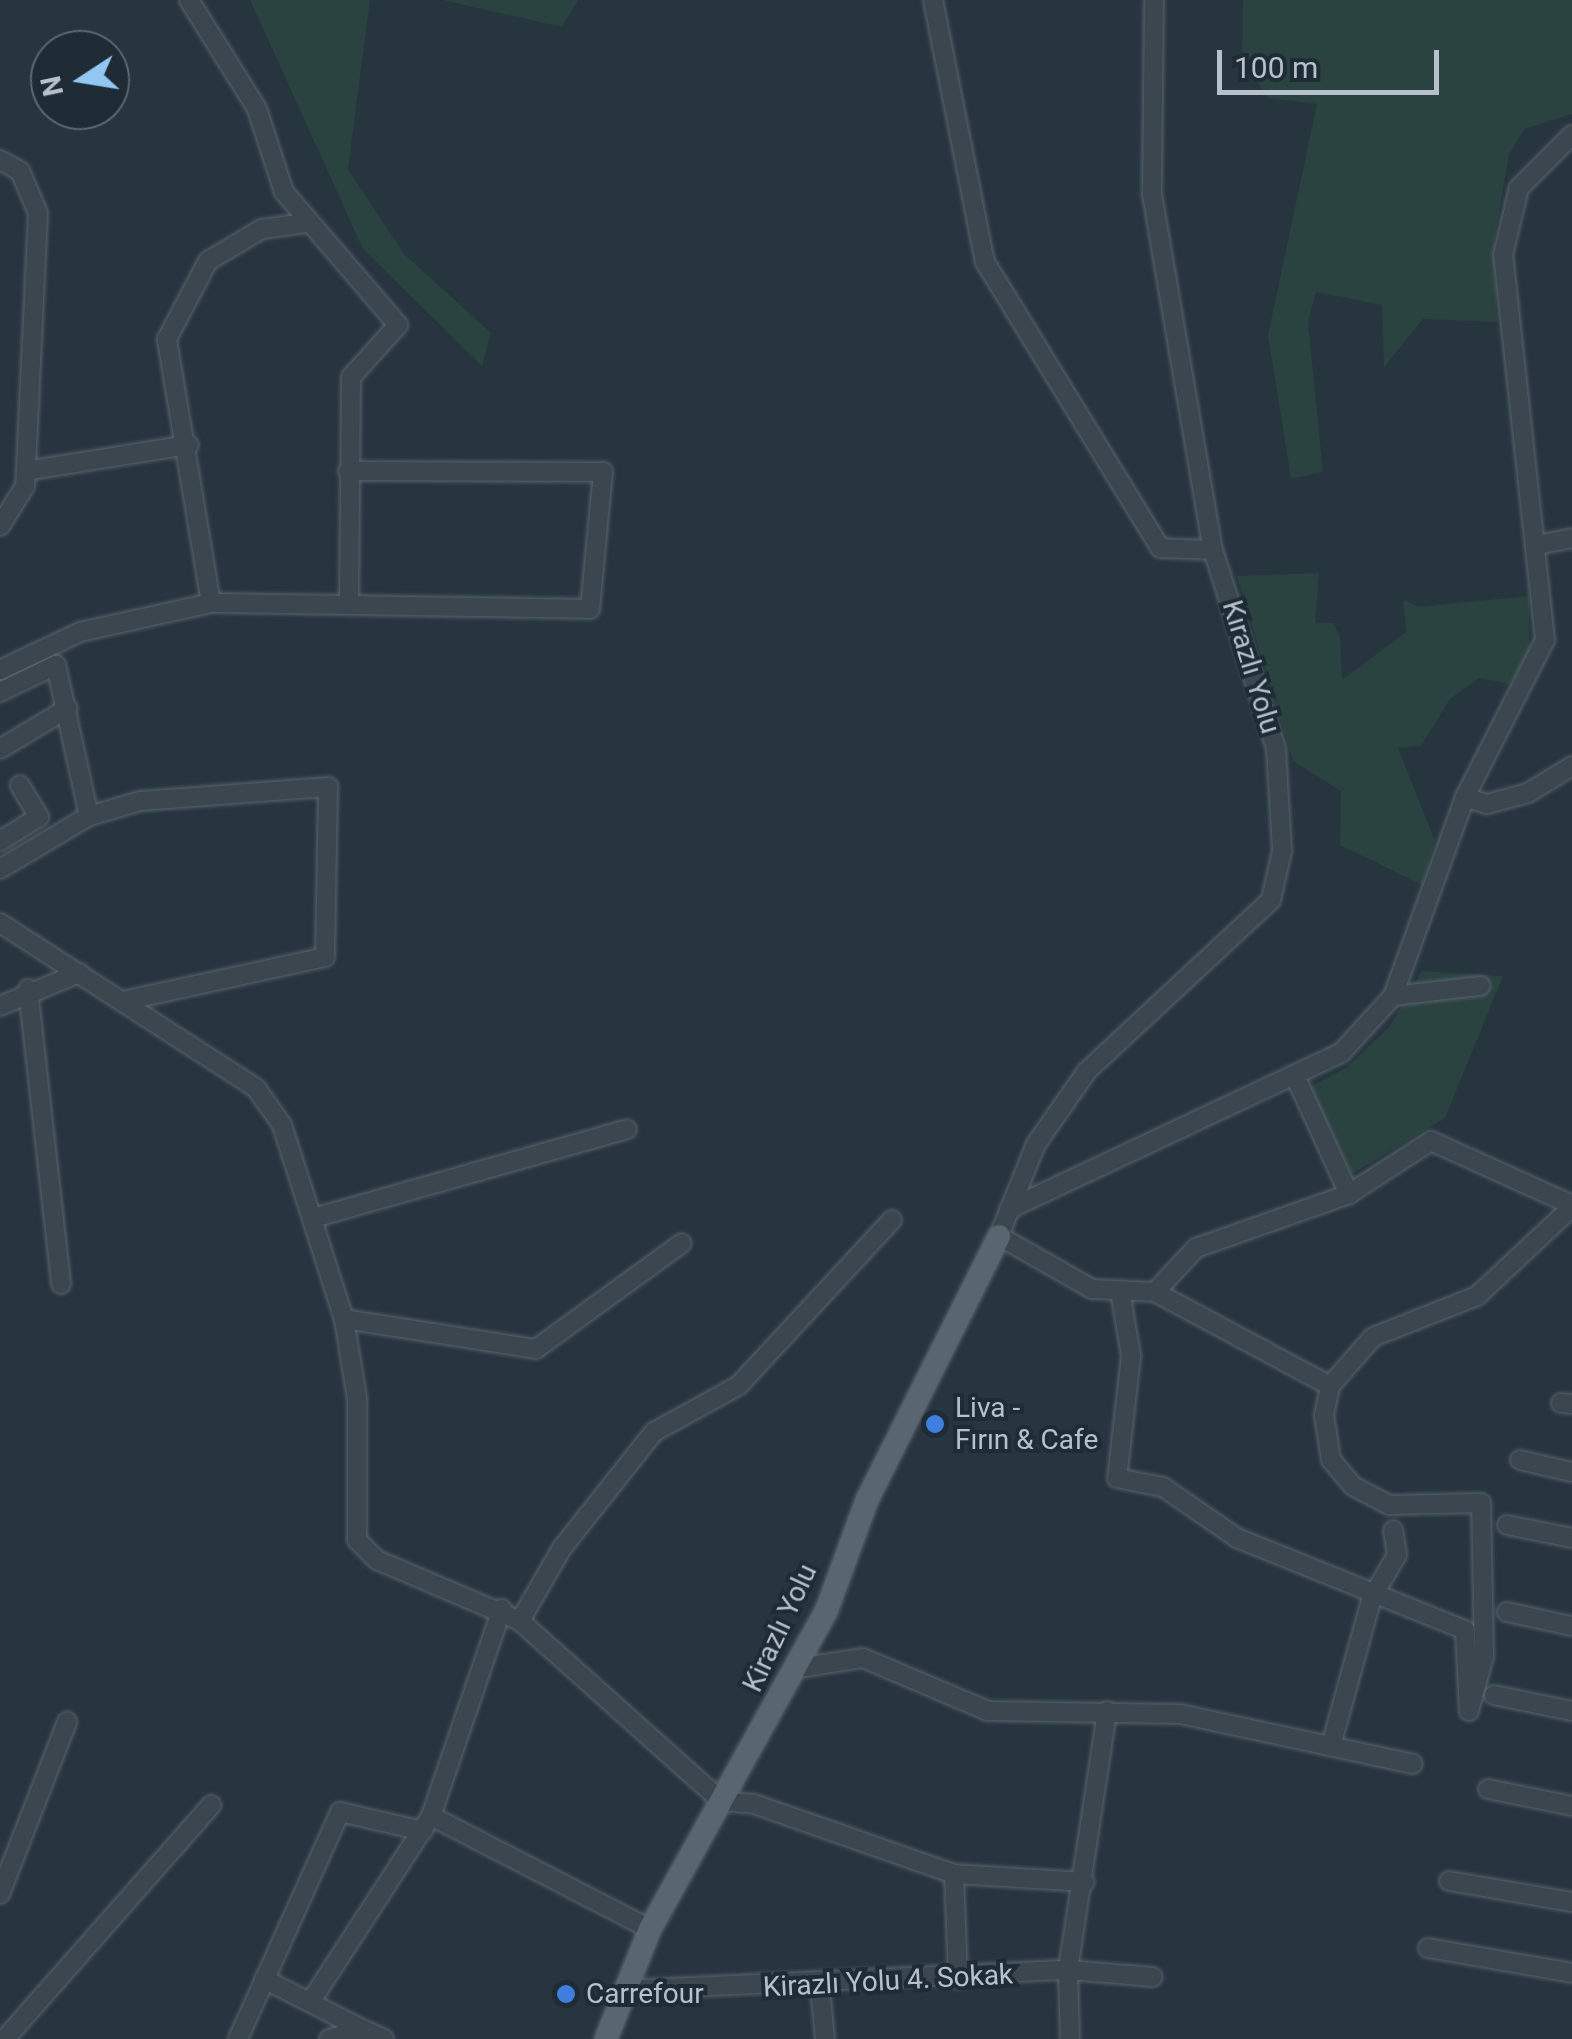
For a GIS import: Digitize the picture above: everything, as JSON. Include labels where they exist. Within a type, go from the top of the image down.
[{"type":"main road","name":"Kirazlı Yolu","points":[[606,2039],[650,1929],[799,1668],[867,1500],[999,1236]]},
{"type":"street","points":[[189,0],[257,109],[284,192],[306,223],[398,325],[351,376],[349,600]]},
{"type":"street","points":[[933,0],[985,262],[1160,548],[1213,550]]},
{"type":"street","name":"Kırazlı Yolu","points":[[999,1236],[1036,1144],[1087,1072],[1271,900],[1282,851],[1276,749],[1213,550],[1152,194],[1154,0]]},
{"type":"street","points":[[1010,1209],[1296,1078],[1341,1053],[1393,996],[1465,796],[1537,668],[1546,606],[1503,255],[1519,188],[1572,135]]},
{"type":"street","points":[[0,160],[20,170],[38,213],[26,471],[20,505],[0,526]]},
{"type":"street","points":[[211,603],[189,445],[168,339],[208,261],[262,229],[306,223]]},
{"type":"street","points":[[26,471],[189,445]]},
{"type":"street","points":[[0,670],[80,632],[211,603],[349,600],[590,609],[603,472],[348,471]]},
{"type":"street","points":[[1537,544],[1572,538]]},
{"type":"street","points":[[0,692],[56,666],[89,816]]},
{"type":"street","points":[[0,749],[68,708]]},
{"type":"street","points":[[1465,796],[1488,804],[1528,793],[1572,766]]},
{"type":"street","points":[[0,840],[39,818],[20,785]]},
{"type":"street","points":[[0,869],[89,816],[140,800],[328,787],[325,957],[122,1000]]},
{"type":"street","points":[[0,923],[256,1088],[282,1125],[317,1217],[344,1319],[357,1398],[356,1540],[376,1560],[502,1609],[520,1621],[721,1801],[954,1874],[1085,1882]]},
{"type":"street","points":[[0,1006],[28,989],[79,973]]},
{"type":"street","points":[[1393,996],[1480,986]]},
{"type":"street","points":[[28,989],[61,1284]]},
{"type":"street","points":[[1296,1078],[1349,1194]]},
{"type":"street","points":[[317,1217],[626,1129]]},
{"type":"street","points":[[1120,1291],[1131,1356],[1117,1478],[1163,1487],[1237,1538],[1372,1597],[1466,1630],[1464,1708],[1472,1708],[1484,1656],[1481,1503],[1389,1506],[1353,1486],[1331,1460],[1330,1386],[1372,1337],[1505,1276],[1572,1206],[1431,1141],[1349,1194],[1196,1248],[1155,1292]]},
{"type":"street","points":[[520,1621],[562,1548],[654,1432],[738,1385],[892,1220]]},
{"type":"street","points":[[999,1236],[1092,1290],[1155,1292],[1330,1386]]},
{"type":"street","points":[[344,1319],[536,1349],[682,1243]]},
{"type":"street","points":[[1520,1460],[1572,1472]]},
{"type":"street","points":[[1507,1525],[1572,1538]]},
{"type":"street","points":[[1332,1742],[1372,1597],[1398,1555],[1393,1530]]},
{"type":"street","points":[[314,1998],[427,1824],[502,1609]]},
{"type":"street","points":[[1507,1612],[1572,1626]]},
{"type":"street","points":[[799,1668],[863,1658],[988,1711],[1180,1714],[1332,1742],[1413,1764]]},
{"type":"street","points":[[1494,1695],[1572,1712]]},
{"type":"street","points":[[1070,2039],[1068,1970],[1085,1882],[1107,1711]]},
{"type":"street","points":[[0,1894],[67,1722]]},
{"type":"street","points":[[1488,1789],[1572,1806]]},
{"type":"street","points":[[5,2039],[211,1805]]},
{"type":"street","points":[[238,2039],[340,1812],[427,1824],[650,1929]]},
{"type":"street","points":[[954,1874],[958,1979]]},
{"type":"street","points":[[1449,1881],[1572,1902]]},
{"type":"street","points":[[1428,1948],[1572,1973]]},
{"type":"street","name":"Kirazlı Yolu 4. Sokak","points":[[624,1990],[820,1988],[1068,1970],[1153,1976]]},
{"type":"street","points":[[264,1979],[314,1998],[384,2039]]},
{"type":"street","points":[[820,1988],[825,2039]]},
{"type":"street","points":[[330,2039],[362,2029]]},
{"type":"green space","points":[[250,0],[370,0],[348,169],[404,254],[491,333],[482,366],[363,249]]},
{"type":"green space","points":[[443,0],[578,0],[562,27]]},
{"type":"green space","points":[[1243,0],[1572,0],[1572,114],[1524,129],[1509,155],[1494,241],[1497,322],[1423,319],[1384,367],[1382,305],[1316,292],[1308,322],[1323,472],[1291,479],[1268,335],[1317,104],[1268,98],[1242,59]]},
{"type":"green space","points":[[1319,573],[1315,623],[1333,623],[1340,636],[1342,680],[1406,632],[1403,599],[1418,607],[1529,596],[1529,653],[1509,684],[1479,678],[1450,699],[1421,746],[1398,748],[1435,841],[1422,885],[1340,845],[1341,791],[1293,761],[1237,576]]},
{"type":"green space","points":[[1422,971],[1503,976],[1445,1118],[1352,1174],[1310,1087],[1346,1068],[1389,1027]]},
{"type":"place","name":"Liva - Fırın & Cafe","points":[[935,1424]]},
{"type":"place","name":"Carrefour","points":[[566,1994]]}]
